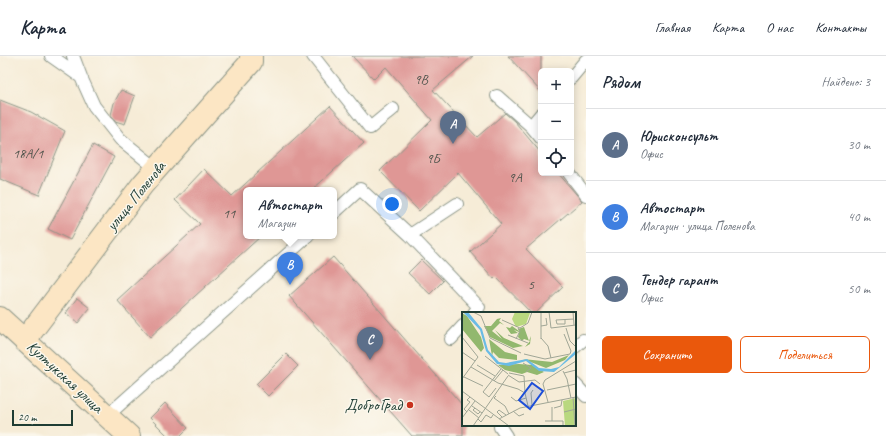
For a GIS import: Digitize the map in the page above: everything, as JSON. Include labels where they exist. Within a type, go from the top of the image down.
[{"type":"street","name":"улица Поленова","points":[[25,340],[157,169],[251,62],[251,56]]},
{"type":"street","name":"Култукская улица","points":[[0,318],[129,436]]},
{"type":"lane","points":[[51,56],[80,77]]},
{"type":"lane","points":[[73,56],[80,77],[94,106],[120,139],[157,169]]},
{"type":"lane","points":[[313,56],[370,128],[393,109]]},
{"type":"lane","points":[[574,74],[586,60]]},
{"type":"lane","points":[[497,96],[531,126],[538,134]]},
{"type":"lane","points":[[531,126],[538,118]]},
{"type":"lane","points":[[571,176],[586,195]]},
{"type":"lane","points":[[337,210],[360,189],[410,235],[479,307],[475,312]]},
{"type":"lane","points":[[410,235],[457,204]]},
{"type":"lane","points":[[107,416],[305,239]]},
{"type":"lane","points":[[451,339],[462,327]]},
{"type":"lane","points":[[576,385],[586,396]]},
{"type":"building","points":[[352,56],[473,56],[433,90],[477,137],[505,113],[515,122],[538,149],[538,176],[561,176],[582,201],[526,249],[563,287],[537,312],[530,312],[496,277],[494,279],[470,252],[501,224],[458,173],[419,211],[380,171],[432,120],[386,67],[374,79]]},
{"type":"building","points":[[508,56],[541,56],[541,68],[538,68],[538,89]]},
{"type":"building","points":[[121,90],[135,96],[125,124],[115,121],[111,115],[114,103]]},
{"type":"building","points":[[0,100],[31,112],[65,131],[39,195],[0,179]]},
{"type":"building","points":[[330,106],[364,143],[315,187],[243,187],[243,239],[258,239],[150,337],[117,300],[200,224],[175,200],[204,169],[232,196]]},
{"type":"building","points":[[93,145],[114,157],[70,240],[48,229]]},
{"type":"building","points":[[333,257],[462,405],[463,436],[412,436],[289,296]]},
{"type":"building","points":[[421,260],[443,281],[430,294],[408,273]]},
{"type":"building","points":[[77,298],[90,308],[78,323],[66,313]]},
{"type":"building","points":[[286,354],[298,366],[268,396],[256,384]]},
{"type":"building","points":[[165,403],[188,428],[180,436],[168,436],[150,418]]},
{"type":"place","name":"Юрисконсульт","points":[[453,144]]},
{"type":"place","name":"Автостарт","points":[[290,285]]},
{"type":"place","name":"Тендер гарант","points":[[370,360]]},
{"type":"place","name":"ДоброГрад","points":[[410,405]]}]
